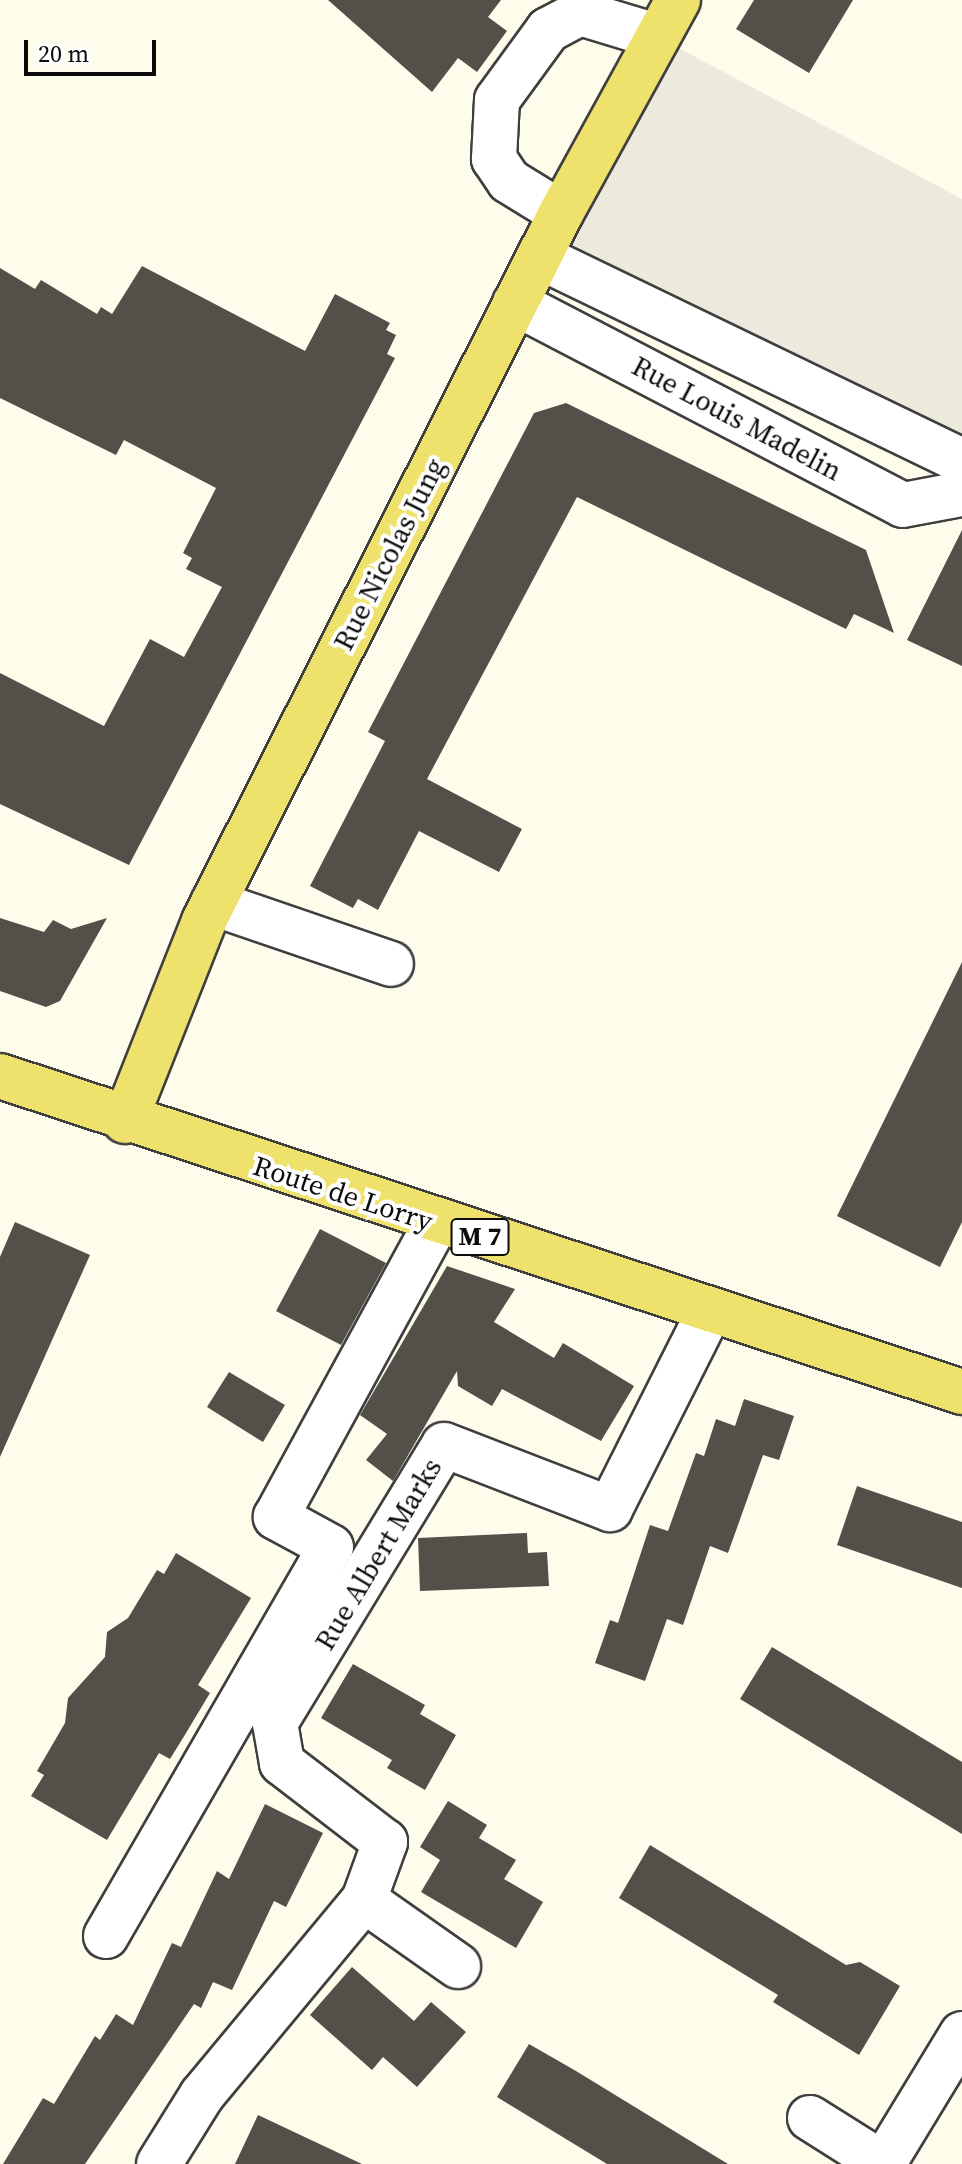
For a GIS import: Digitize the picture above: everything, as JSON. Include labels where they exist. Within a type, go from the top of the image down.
[{"type":"main road","name":"Rue Nicolas Jung","points":[[125,1121],[213,903],[561,213],[667,18]]},
{"type":"main road","name":"Route de Lorry","points":[[0,1076],[125,1121],[962,1392]]},
{"type":"street","points":[[561,213],[509,181],[494,159],[497,100],[548,30],[580,13],[667,18]]},
{"type":"street","name":"Rue Louis Madelin","points":[[540,257],[962,461]]},
{"type":"street","name":"Rue Louis Madelin","points":[[515,303],[903,505],[962,494]]},
{"type":"street","points":[[213,903],[391,964]]},
{"type":"street","points":[[106,1936],[331,1547],[276,1517],[436,1223]]},
{"type":"street","name":"Rue Albert Marks","points":[[159,2164],[202,2095],[364,1900],[385,1842],[282,1763],[275,1723],[444,1445],[610,1509],[709,1312]]},
{"type":"street","points":[[364,1900],[458,1966]]},
{"type":"street","points":[[810,2118],[883,2164],[962,2034]]},
{"type":"shaded area","points":[[656,36],[962,199],[962,461],[561,268],[561,213]]},
{"type":"building","points":[[328,0],[501,0],[488,17],[507,31],[477,72],[458,58],[432,92]]},
{"type":"building","points":[[754,0],[853,0],[809,73],[736,29]]},
{"type":"building","points":[[142,266],[305,351],[335,294],[390,323],[386,330],[396,335],[387,354],[395,358],[129,865],[0,804],[0,673],[104,726],[150,639],[184,657],[222,587],[186,569],[192,558],[183,553],[216,488],[124,440],[116,455],[0,398],[0,268],[35,289],[41,280],[97,314],[101,307],[112,314]]},
{"type":"building","points":[[566,403],[866,550],[894,633],[854,614],[846,629],[577,497],[427,779],[522,829],[499,872],[419,831],[378,910],[358,899],[353,908],[310,886],[385,741],[368,732],[534,413]]},
{"type":"building","points":[[962,530],[962,666],[907,640]]},
{"type":"building","points":[[0,918],[44,932],[53,920],[71,929],[107,918],[60,1001],[46,1007],[0,991]]},
{"type":"building","points":[[962,962],[962,1222],[940,1267],[837,1216]]},
{"type":"building","points":[[15,1222],[90,1255],[0,1457],[0,1257]]},
{"type":"building","points":[[320,1229],[386,1263],[341,1345],[276,1311]]},
{"type":"building","points":[[447,1266],[515,1289],[494,1322],[554,1358],[563,1343],[634,1386],[601,1441],[502,1389],[492,1406],[458,1386],[457,1371],[393,1481],[366,1460],[387,1434],[360,1415]]},
{"type":"building","points":[[229,1372],[285,1405],[263,1442],[207,1407]]},
{"type":"building","points":[[744,1399],[794,1416],[779,1460],[763,1455],[728,1553],[710,1546],[683,1625],[667,1619],[645,1681],[595,1663],[610,1620],[618,1623],[650,1525],[668,1531],[696,1453],[704,1456],[716,1419],[735,1426]]},
{"type":"building","points":[[857,1486],[962,1522],[962,1588],[837,1545]]},
{"type":"building","points":[[527,1533],[528,1553],[547,1552],[549,1586],[420,1591],[418,1538]]},
{"type":"building","points":[[176,1553],[251,1598],[198,1685],[210,1693],[170,1759],[159,1753],[107,1840],[31,1796],[44,1775],[37,1771],[65,1723],[68,1698],[105,1657],[107,1632],[128,1618],[157,1570],[164,1574]]},
{"type":"building","points":[[772,1647],[962,1762],[962,1834],[740,1699]]},
{"type":"building","points":[[353,1664],[425,1705],[420,1714],[456,1735],[425,1790],[387,1768],[392,1760],[321,1718]]},
{"type":"building","points":[[448,1801],[487,1825],[479,1838],[516,1860],[504,1879],[543,1902],[516,1948],[421,1892],[440,1860],[420,1847]]},
{"type":"building","points":[[265,1804],[323,1833],[286,1907],[274,1901],[232,1990],[213,1982],[201,2008],[194,2004],[85,2164],[3,2164],[43,2098],[54,2104],[95,2036],[100,2040],[116,2014],[133,2025],[172,1943],[181,1947],[217,1871],[229,1879]]},
{"type":"building","points":[[650,1845],[846,1965],[860,1962],[900,1986],[859,2055],[773,2002],[778,1995],[619,1898]]},
{"type":"building","points":[[352,1967],[414,2021],[431,2002],[466,2032],[417,2087],[383,2057],[372,2070],[310,2015]]},
{"type":"building","points":[[529,2044],[728,2164],[607,2164],[497,2097]]},
{"type":"building","points":[[258,2115],[362,2164],[235,2164]]}]
